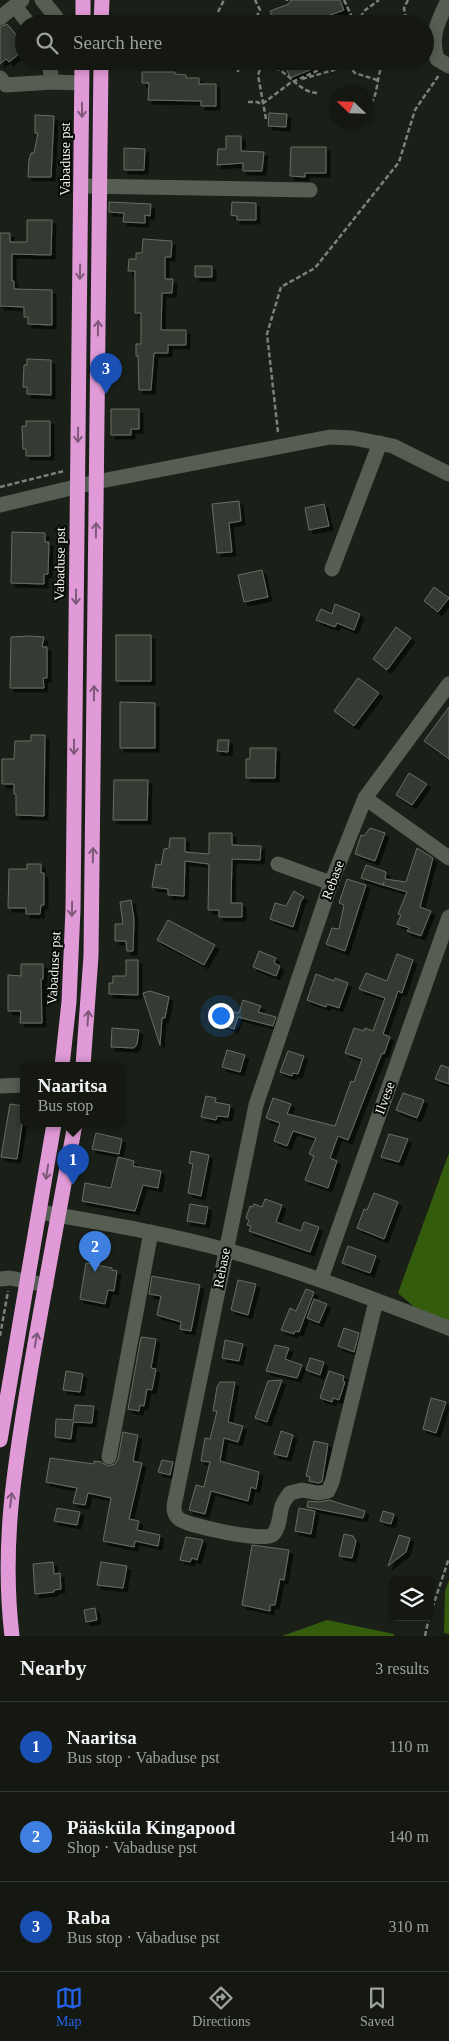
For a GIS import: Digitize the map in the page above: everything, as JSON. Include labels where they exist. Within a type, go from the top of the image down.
[{"type":"highway","points":[[83,0],[83,15]]},
{"type":"highway","points":[[101,15],[102,0]]},
{"type":"highway","name":"Vabaduse pst","points":[[62,1062],[69,1002],[72,909],[82,70]]},
{"type":"highway","points":[[83,1062],[91,956],[101,70]]},
{"type":"highway","points":[[0,1440],[54,1127]]},
{"type":"highway","points":[[12,1636],[8,1607],[7,1563],[10,1507],[20,1434],[74,1127]]},
{"type":"street","points":[[42,0],[54,15]]},
{"type":"street","points":[[434,37],[435,29],[448,0]]},
{"type":"street","points":[[0,18],[18,3],[24,15]]},
{"type":"street","points":[[434,48],[437,58],[447,66]]},
{"type":"street","points":[[50,70],[52,82]]},
{"type":"street","points":[[0,78],[6,85],[52,82],[82,83]]},
{"type":"street","points":[[82,186],[310,190]]},
{"type":"street","points":[[0,505],[96,482],[330,437],[353,438],[392,446],[449,474]]},
{"type":"street","points":[[332,569],[380,443]]},
{"type":"street","name":"Rebase","points":[[376,1301],[332,1482],[328,1490],[318,1494],[302,1490],[290,1493],[282,1505],[277,1528],[272,1535],[267,1537],[252,1537],[179,1519],[174,1509],[225,1250],[256,1106],[331,883],[364,798],[449,684]]},
{"type":"street","points":[[364,798],[449,858]]},
{"type":"street","points":[[278,864],[331,883]]},
{"type":"street","name":"Ilvese","points":[[321,1279],[449,917]]},
{"type":"street","points":[[0,1086],[20,1085]]},
{"type":"street","points":[[40,1212],[151,1232],[225,1250],[321,1279],[449,1328]]},
{"type":"street","points":[[108,1457],[151,1232]]},
{"type":"street","points":[[5,1278],[46,1285]]},
{"type":"path","points":[[218,12],[224,0]]},
{"type":"path","points":[[255,0],[260,10],[258,15]]},
{"type":"path","points":[[344,0],[351,15]]},
{"type":"path","points":[[362,15],[364,11],[379,0]]},
{"type":"path","points":[[405,15],[404,8],[408,0]]},
{"type":"path","points":[[282,446],[277,428],[267,334],[281,287],[315,268],[399,162],[415,110],[447,66]]},
{"type":"path","points":[[260,70],[258,75],[266,119]]},
{"type":"path","points":[[278,70],[296,80],[305,90],[317,93]]},
{"type":"path","points":[[262,104],[296,80],[319,70]]},
{"type":"path","points":[[296,80],[334,70]]},
{"type":"path","points":[[352,70],[355,73],[377,80]]},
{"type":"path","points":[[374,99],[377,80],[381,70]]},
{"type":"path","points":[[248,102],[262,104]]},
{"type":"path","points":[[0,487],[66,470]]},
{"type":"path","points":[[0,1336],[5,1278]]},
{"type":"path","points":[[434,1604],[449,1558]]},
{"type":"path","points":[[424,1636],[428,1621]]},
{"type":"green space","points":[[449,1153],[449,1337],[398,1293]]},
{"type":"green space","points":[[449,1580],[449,1634],[444,1633],[445,1591]]},
{"type":"green space","points":[[327,1620],[394,1634],[394,1636],[282,1636]]},
{"type":"building","points":[[291,0],[340,0],[344,10],[330,15],[272,15],[270,11],[289,4]]},
{"type":"building","points":[[7,24],[15,33],[15,57],[9,62],[6,59],[0,64],[0,27]]},
{"type":"building","points":[[287,70],[310,70],[290,78]]},
{"type":"building","points":[[142,72],[175,72],[175,74],[186,75],[186,78],[199,78],[199,84],[216,84],[216,106],[201,106],[201,101],[148,100],[149,83],[142,83]]},
{"type":"building","points":[[269,113],[287,114],[286,127],[268,126]]},
{"type":"building","points":[[35,115],[54,116],[51,177],[28,177],[29,160],[31,153],[34,153],[38,133],[35,133]]},
{"type":"building","points":[[226,136],[241,136],[241,151],[264,152],[262,171],[243,171],[243,163],[217,165],[218,149],[226,149]]},
{"type":"building","points":[[291,147],[326,147],[326,173],[305,173],[305,177],[290,176]]},
{"type":"building","points":[[124,148],[145,149],[144,170],[124,170]]},
{"type":"building","points":[[109,202],[151,204],[150,216],[145,215],[145,223],[123,222],[124,213],[109,212]]},
{"type":"building","points":[[232,202],[256,203],[256,220],[237,220],[237,216],[231,215]]},
{"type":"building","points":[[27,220],[52,220],[51,255],[12,254],[12,281],[14,281],[14,289],[52,290],[52,325],[28,324],[28,317],[24,317],[24,307],[0,306],[0,233],[10,233],[10,242],[27,242]]},
{"type":"building","points":[[143,239],[172,241],[171,257],[165,257],[165,279],[173,279],[172,293],[162,293],[161,330],[186,330],[186,345],[168,345],[168,353],[154,353],[151,390],[139,390],[136,344],[141,344],[141,313],[135,313],[135,271],[128,271],[129,259],[136,259],[136,253],[142,253]]},
{"type":"building","points":[[195,266],[212,266],[212,277],[195,277]]},
{"type":"building","points":[[27,359],[51,360],[51,395],[27,394],[27,387],[23,387],[24,365],[27,365]]},
{"type":"building","points":[[111,409],[139,409],[139,429],[131,429],[131,435],[111,435]]},
{"type":"building","points":[[26,421],[50,421],[50,456],[26,456],[26,449],[23,449],[22,426],[26,426]]},
{"type":"building","points":[[239,501],[241,521],[229,523],[232,552],[217,553],[212,504]]},
{"type":"building","points":[[324,504],[329,526],[309,530],[305,508]]},
{"type":"building","points":[[12,532],[45,533],[45,542],[49,542],[48,574],[44,574],[44,584],[11,583]]},
{"type":"building","points":[[262,570],[268,597],[244,602],[238,575]]},
{"type":"building","points":[[434,587],[449,598],[438,612],[424,601]]},
{"type":"building","points":[[335,604],[360,614],[354,630],[337,623],[335,627],[316,620],[321,609],[332,614]]},
{"type":"building","points":[[396,627],[411,638],[387,670],[373,659]]},
{"type":"building","points":[[116,635],[151,635],[151,681],[116,681]]},
{"type":"building","points":[[11,637],[44,637],[42,647],[47,647],[47,678],[43,678],[44,688],[10,688]]},
{"type":"building","points":[[358,678],[379,693],[354,726],[334,711]]},
{"type":"building","points":[[120,702],[155,703],[155,748],[120,748]]},
{"type":"building","points":[[449,707],[449,759],[424,741]]},
{"type":"building","points":[[31,735],[45,735],[44,816],[16,815],[14,784],[2,784],[2,759],[14,759],[15,741],[31,741]]},
{"type":"building","points":[[218,740],[229,740],[228,752],[217,751]]},
{"type":"building","points":[[250,748],[276,748],[275,778],[246,778],[246,759],[250,759]]},
{"type":"building","points":[[409,773],[427,784],[412,805],[396,795]]},
{"type":"building","points":[[114,780],[148,780],[147,820],[113,820]]},
{"type":"building","points":[[370,828],[385,833],[375,861],[355,854],[361,835],[364,836]]},
{"type":"building","points":[[209,833],[232,833],[232,845],[261,846],[260,860],[232,859],[231,903],[242,903],[242,917],[219,917],[219,910],[208,910],[209,864],[185,861],[184,896],[168,895],[168,889],[152,887],[156,864],[161,865],[164,849],[169,848],[170,838],[185,838],[185,852],[209,854]]},
{"type":"building","points":[[417,848],[433,858],[420,907],[431,911],[421,936],[407,931],[409,928],[397,924],[401,915],[398,914],[407,892],[361,878],[366,865],[386,872],[385,879],[406,882]]},
{"type":"building","points":[[27,864],[41,864],[41,873],[44,873],[44,905],[41,905],[40,914],[26,914],[26,908],[8,908],[9,869],[27,869]]},
{"type":"building","points":[[347,879],[366,885],[345,951],[326,944],[332,928],[339,929],[344,905],[339,903]]},
{"type":"building","points":[[294,891],[304,897],[293,927],[270,919],[275,903],[286,906]]},
{"type":"building","points":[[131,900],[134,919],[133,951],[127,951],[126,941],[115,941],[115,924],[123,924],[120,902]]},
{"type":"building","points":[[168,920],[215,945],[204,965],[157,940]]},
{"type":"building","points":[[259,951],[276,958],[274,963],[280,966],[276,976],[253,967]]},
{"type":"building","points":[[397,954],[413,960],[402,993],[398,991],[383,1034],[390,1037],[384,1054],[382,1053],[348,1140],[338,1136],[330,1158],[337,1161],[328,1188],[305,1180],[314,1156],[309,1154],[316,1138],[293,1131],[287,1146],[274,1141],[280,1123],[266,1118],[273,1098],[291,1104],[287,1114],[335,1126],[351,1081],[354,1082],[362,1059],[345,1053],[354,1028],[364,1031],[365,1028],[373,1031],[385,998],[359,989],[366,973],[387,981]]},
{"type":"building","points":[[126,960],[138,960],[138,995],[109,994],[109,983],[113,983],[113,976],[126,976]]},
{"type":"building","points":[[21,964],[43,964],[43,979],[41,979],[42,1023],[20,1023],[21,1011],[8,1011],[8,975],[21,976]]},
{"type":"building","points":[[316,974],[334,981],[335,978],[348,983],[339,1008],[327,1004],[326,1007],[307,1000]]},
{"type":"building","points":[[150,991],[169,997],[165,1018],[162,1018],[160,1045],[143,993]]},
{"type":"building","points":[[243,1000],[261,1006],[258,1012],[276,1017],[273,1026],[238,1017],[234,1029],[223,1025],[229,1011],[239,1013]]},
{"type":"building","points":[[112,1028],[139,1030],[137,1044],[134,1048],[111,1047]]},
{"type":"building","points":[[227,1050],[245,1055],[240,1072],[222,1067]]},
{"type":"building","points":[[288,1051],[304,1056],[298,1074],[293,1073],[292,1076],[280,1072]]},
{"type":"building","points":[[441,1065],[449,1068],[449,1084],[435,1079]]},
{"type":"building","points":[[403,1093],[424,1100],[417,1118],[396,1110]]},
{"type":"building","points":[[206,1096],[216,1098],[215,1102],[230,1105],[228,1117],[217,1116],[216,1120],[201,1117]]},
{"type":"building","points":[[10,1104],[20,1105],[20,1127],[22,1127],[17,1159],[1,1157]]},
{"type":"building","points":[[96,1133],[122,1139],[119,1154],[92,1149]]},
{"type":"building","points":[[389,1134],[408,1139],[399,1162],[381,1157]]},
{"type":"building","points":[[191,1151],[209,1155],[201,1196],[188,1193],[193,1164],[189,1163]]},
{"type":"building","points":[[118,1157],[134,1161],[133,1166],[161,1171],[158,1188],[143,1185],[135,1211],[82,1201],[85,1183],[111,1188]]},
{"type":"building","points":[[374,1193],[398,1202],[384,1239],[357,1228],[364,1209],[367,1210]]},
{"type":"building","points":[[265,1199],[282,1205],[276,1222],[301,1231],[304,1222],[319,1227],[310,1252],[249,1231],[251,1226],[247,1225],[249,1220],[246,1218],[250,1206],[253,1207],[254,1204],[262,1207]]},
{"type":"building","points":[[190,1204],[208,1207],[205,1224],[187,1221]]},
{"type":"building","points":[[348,1246],[376,1256],[370,1273],[342,1263]]},
{"type":"building","points":[[86,1263],[112,1268],[112,1270],[117,1271],[114,1291],[108,1290],[105,1304],[80,1299]]},
{"type":"building","points":[[152,1276],[200,1285],[191,1331],[180,1329],[181,1322],[157,1315],[161,1296],[149,1294]]},
{"type":"building","points":[[238,1280],[256,1284],[248,1315],[231,1310]]},
{"type":"building","points":[[306,1289],[314,1292],[299,1332],[295,1331],[294,1334],[281,1330],[290,1308],[296,1311]]},
{"type":"building","points":[[314,1299],[327,1304],[319,1323],[307,1318]]},
{"type":"building","points":[[344,1328],[359,1333],[354,1352],[338,1346]]},
{"type":"building","points":[[141,1337],[156,1339],[151,1368],[156,1369],[152,1390],[147,1389],[144,1406],[140,1405],[139,1411],[128,1409]]},
{"type":"building","points":[[225,1340],[243,1344],[239,1361],[222,1358]]},
{"type":"building","points":[[275,1345],[289,1348],[285,1359],[302,1365],[297,1378],[266,1371]]},
{"type":"building","points":[[310,1358],[324,1362],[320,1375],[306,1370]]},
{"type":"building","points":[[66,1371],[83,1374],[80,1392],[63,1390]]},
{"type":"building","points":[[329,1371],[344,1376],[343,1381],[345,1382],[339,1400],[333,1398],[332,1402],[320,1398]]},
{"type":"building","points":[[282,1380],[267,1422],[255,1418],[268,1381]]},
{"type":"building","points":[[220,1382],[235,1382],[228,1422],[243,1426],[238,1442],[224,1438],[220,1461],[259,1472],[256,1489],[251,1487],[248,1501],[211,1491],[205,1514],[189,1510],[196,1485],[204,1487],[210,1462],[201,1461],[205,1438],[210,1439],[217,1411],[213,1411],[217,1387]]},
{"type":"building","points":[[431,1398],[446,1402],[436,1433],[423,1429]]},
{"type":"building","points":[[75,1405],[94,1406],[92,1423],[73,1422],[71,1439],[55,1437],[56,1419],[73,1420]]},
{"type":"building","points":[[281,1431],[293,1435],[287,1457],[274,1454]]},
{"type":"building","points":[[123,1432],[138,1435],[133,1461],[142,1463],[129,1519],[139,1521],[137,1530],[160,1535],[158,1546],[135,1541],[134,1547],[103,1541],[111,1498],[88,1493],[85,1505],[73,1503],[77,1488],[46,1482],[50,1458],[94,1464],[94,1461],[108,1466],[115,1464],[118,1459]]},
{"type":"building","points":[[314,1441],[328,1444],[322,1482],[318,1483],[309,1481],[310,1477],[306,1476]]},
{"type":"building","points":[[162,1460],[173,1462],[170,1475],[158,1472]]},
{"type":"building","points":[[329,1500],[365,1511],[363,1518],[307,1507],[308,1501],[319,1502]]},
{"type":"building","points":[[57,1508],[80,1512],[77,1525],[54,1521]]},
{"type":"building","points":[[299,1508],[315,1511],[311,1534],[295,1531]]},
{"type":"building","points":[[383,1511],[394,1514],[391,1524],[380,1521]]},
{"type":"building","points":[[344,1534],[353,1536],[356,1541],[352,1558],[339,1556]]},
{"type":"building","points":[[399,1535],[410,1538],[406,1552],[388,1566]]},
{"type":"building","points":[[186,1537],[203,1540],[197,1560],[192,1558],[190,1562],[180,1560]]},
{"type":"building","points":[[252,1545],[289,1550],[284,1580],[280,1579],[275,1605],[270,1605],[270,1611],[242,1605]]},
{"type":"building","points":[[53,1562],[54,1574],[60,1573],[61,1589],[54,1590],[54,1592],[35,1594],[33,1564]]},
{"type":"building","points":[[101,1562],[127,1566],[123,1588],[97,1585]]},
{"type":"building","points":[[95,1608],[97,1620],[86,1622],[84,1610]]},
{"type":"place","name":"Raba","points":[[106,394]]},
{"type":"place","name":"Naaritsa","points":[[73,1185]]},
{"type":"place","name":"Pääsküla Kingapood","points":[[95,1272]]}]
